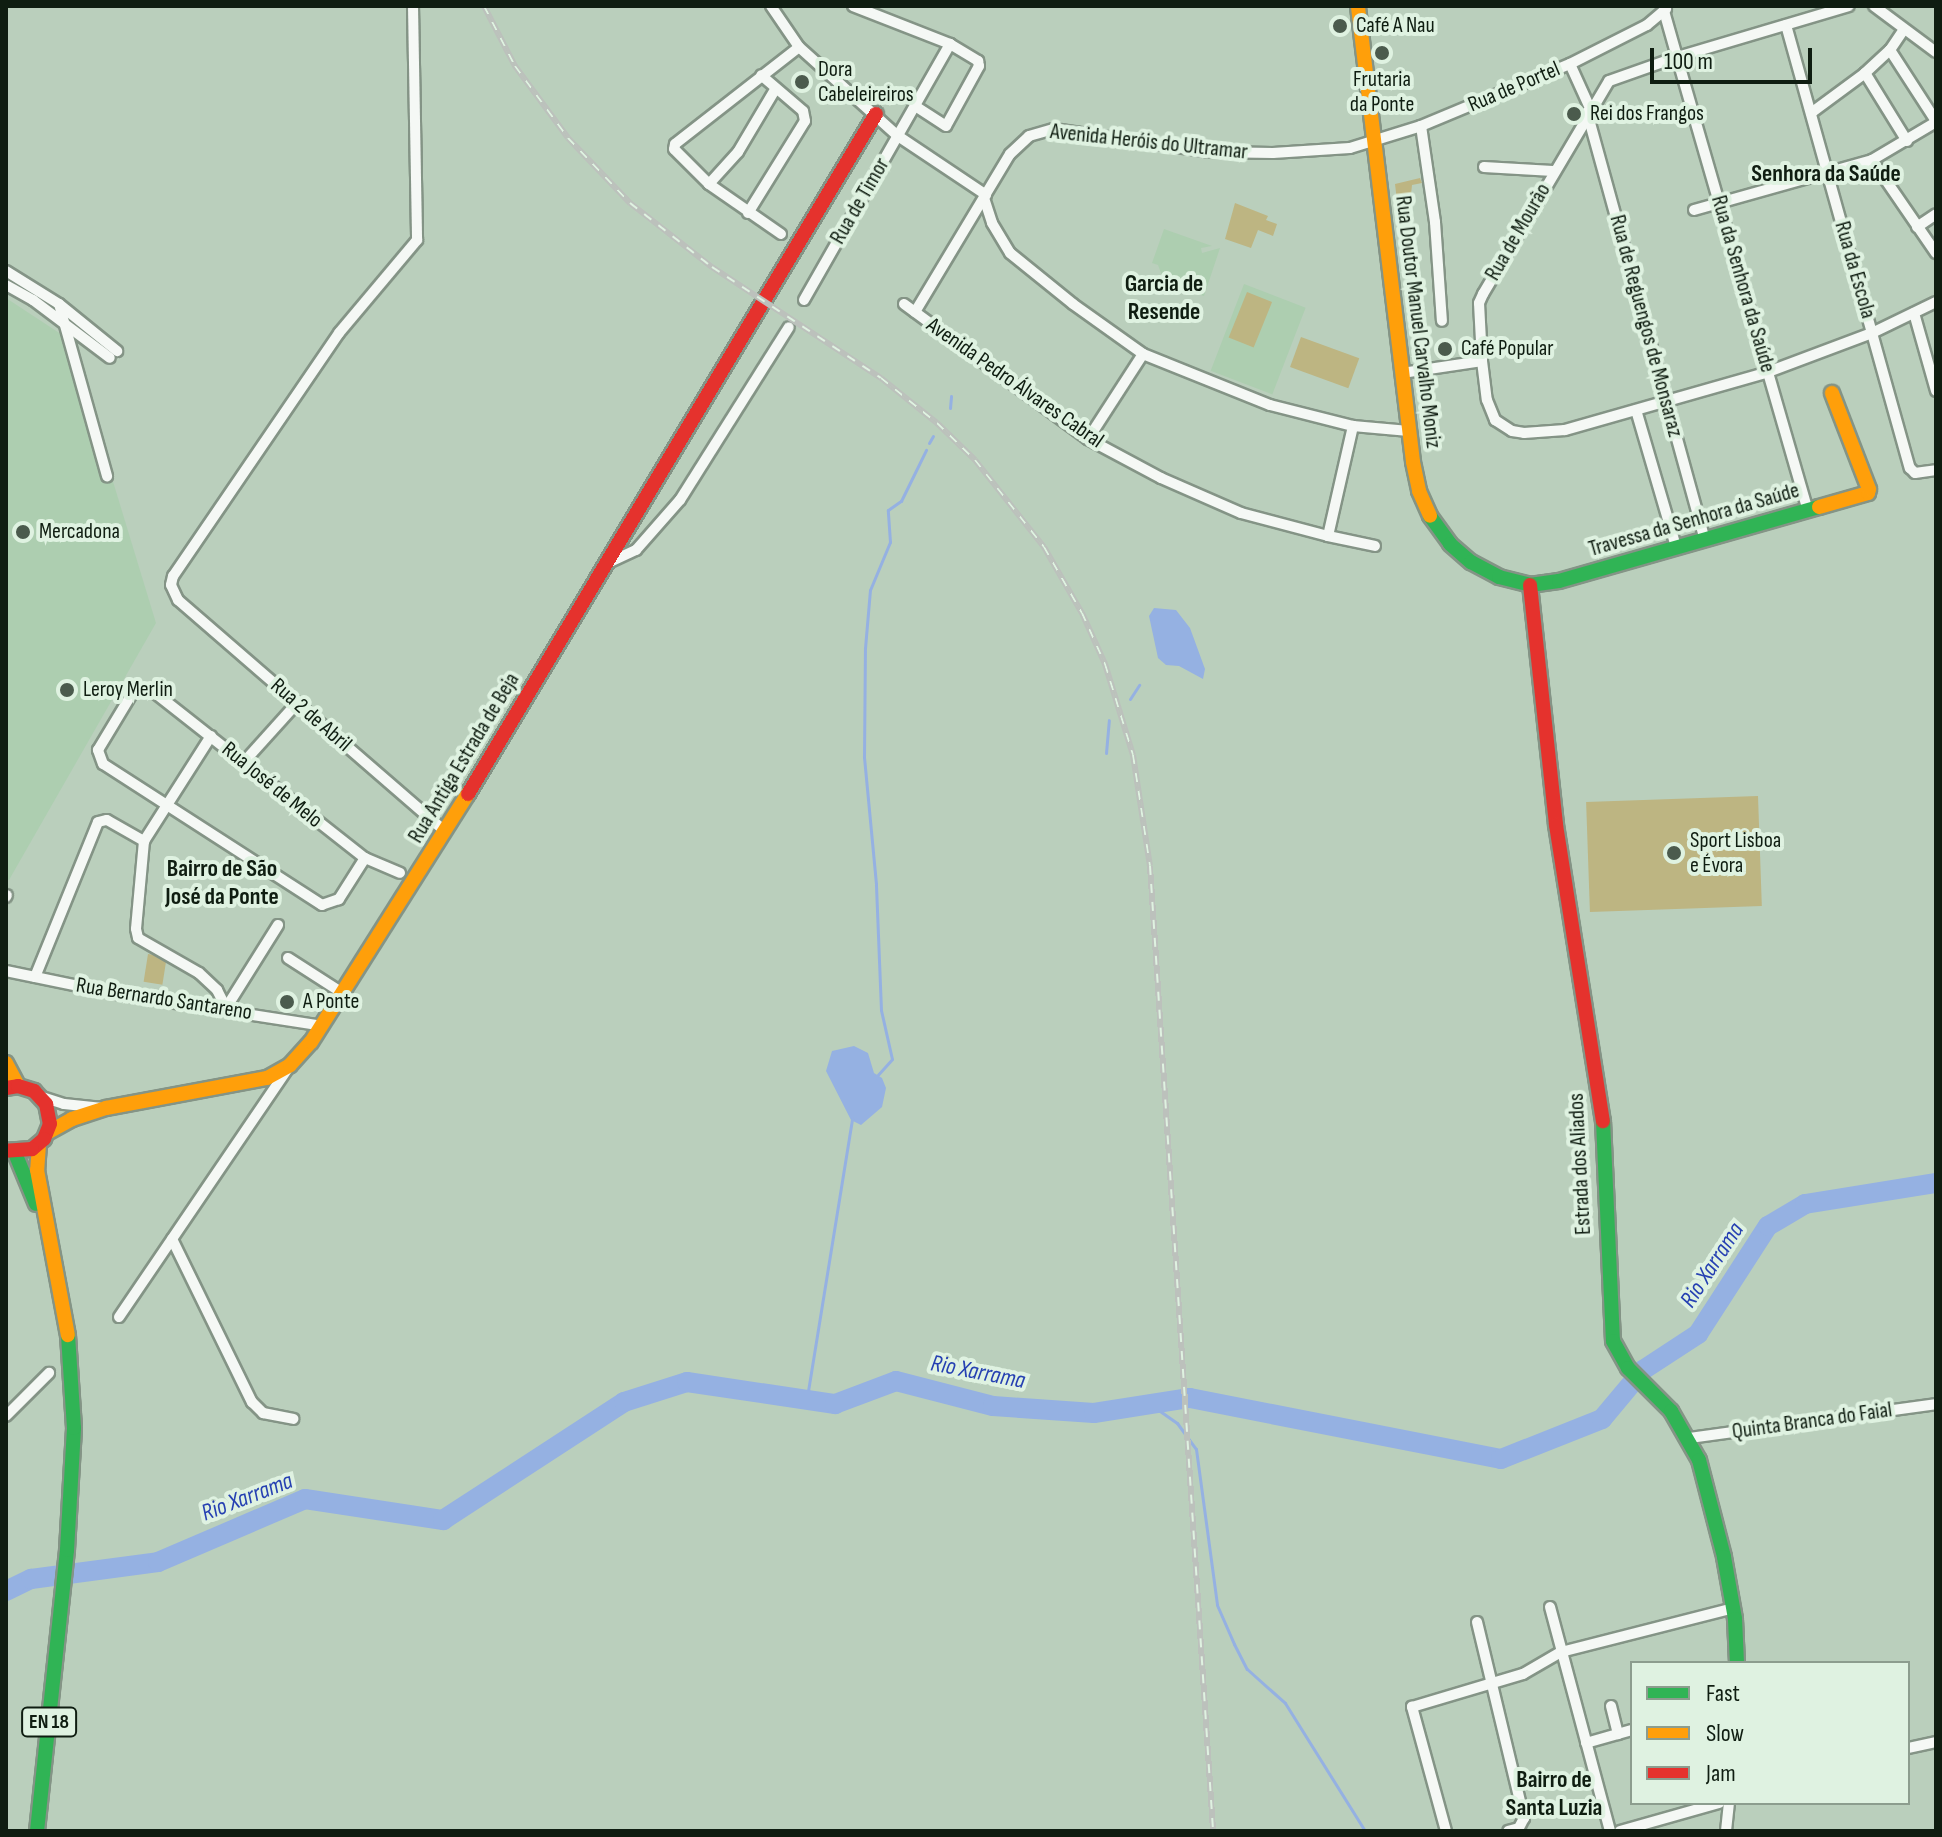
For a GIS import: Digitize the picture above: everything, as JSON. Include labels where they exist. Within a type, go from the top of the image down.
[{"type":"street","name":"Rua 2 de Abril","points":[[413,6],[417,240],[339,333],[173,576],[171,585],[178,600],[445,831]]},
{"type":"street","name":"Rua de Timor","points":[[771,6],[799,47],[898,136],[804,300]]},
{"type":"street","points":[[853,6],[975,56],[979,66],[946,126],[915,106]]},
{"type":"street","points":[[1351,6],[1358,6]]},
{"type":"street","name":"Rua Doutor Manuel Carvalho Moniz","points":[[1358,6],[1409,431],[1419,491],[1450,544],[1471,562],[1499,577],[1530,585]]},
{"type":"street","name":"Rua de Mourão","points":[[1849,6],[1614,76],[1588,110],[1479,303],[1482,361],[1490,410],[1495,420],[1512,431],[1565,430],[1768,372],[1872,333],[1936,302]]},
{"type":"street","points":[[1874,6],[1936,52]]},
{"type":"street","name":"Rua de Portel","points":[[1373,143],[1570,64],[1606,47],[1666,9]]},
{"type":"street","name":"Rua da Senhora da Saúde","points":[[1666,9],[1677,57],[1808,511]]},
{"type":"street","name":"Rua da Escola","points":[[1786,25],[1910,468],[1915,473],[1936,470]]},
{"type":"street","points":[[1811,113],[1865,73],[1890,50],[1904,29]]},
{"type":"street","points":[[950,44],[898,136],[985,197],[995,231],[1010,253],[1073,304],[1143,354],[1247,397],[1353,426],[1409,431]]},
{"type":"street","points":[[781,234],[709,184],[675,154],[675,144],[799,47]]},
{"type":"street","points":[[1694,210],[1872,160],[1936,122],[1890,50]]},
{"type":"street","name":"Rua de Reguengos de Monsaraz","points":[[1570,64],[1588,110],[1705,539]]},
{"type":"street","points":[[1865,73],[1907,141]]},
{"type":"street","points":[[748,213],[805,121],[803,111],[761,75]]},
{"type":"street","points":[[709,184],[738,152],[776,88]]},
{"type":"street","points":[[610,562],[876,114]]},
{"type":"street","points":[[1421,126],[1435,222],[1442,321]]},
{"type":"street","name":"Avenida Heróis do Ultramar","points":[[985,197],[1019,143],[1042,131],[1054,129],[1210,152],[1273,153],[1373,143]]},
{"type":"street","points":[[1872,160],[1936,253]]},
{"type":"street","points":[[1484,167],[1553,171]]},
{"type":"street","name":"Avenida Pedro Álvares Cabral","points":[[985,197],[915,312],[1088,439],[1161,478],[1241,513],[1375,546]]},
{"type":"street","points":[[1917,227],[1936,214]]},
{"type":"street","points":[[6,271],[59,304],[114,354],[6,285]]},
{"type":"street","points":[[59,304],[107,476]]},
{"type":"street","points":[[904,304],[915,312]]},
{"type":"street","points":[[1914,313],[1936,391]]},
{"type":"street","name":"Rua Antiga Estrada de Beja","points":[[11,1152],[43,1138],[72,1119],[106,1108],[252,1082],[290,1065],[323,1026],[344,994],[610,562],[636,550],[680,500],[789,327]]},
{"type":"street","points":[[1088,439],[1143,354]]},
{"type":"street","points":[[1402,373],[1482,361]]},
{"type":"street","name":"Travessa da Senhora da Saúde","points":[[1530,585],[1559,581],[1868,493],[1832,393]]},
{"type":"street","name":"Rua de Reguengos de Monsaraz","points":[[1636,410],[1676,547]]},
{"type":"street","points":[[1328,536],[1353,426]]},
{"type":"street","name":"Estrada dos Aliados","points":[[1530,585],[1556,825],[1603,1118],[1609,1312],[1613,1341],[1628,1368],[1671,1411],[1699,1460],[1733,1608],[1737,1661]]},
{"type":"street","name":"Rua José de Melo","points":[[166,804],[99,759],[101,742],[133,692],[150,689],[365,858],[400,873]]},
{"type":"street","points":[[243,763],[297,703]]},
{"type":"street","points":[[211,736],[144,841],[136,934],[199,973],[217,990],[226,1008]]},
{"type":"street","points":[[166,804],[322,905],[339,899],[365,858]]},
{"type":"street","points":[[35,977],[98,822],[107,820],[144,841]]},
{"type":"street","points":[[404,898],[400,873],[424,866]]},
{"type":"street","points":[[226,1008],[278,925]]},
{"type":"street","points":[[288,958],[344,994]]},
{"type":"street","name":"Rua Bernardo Santareno","points":[[6,971],[117,994],[226,1008],[323,1026]]},
{"type":"street","points":[[6,1063],[12,1087],[64,1104],[106,1108]]},
{"type":"street","points":[[119,1317],[290,1065]]},
{"type":"street","points":[[41,1096],[49,1114],[37,1170],[52,1251]]},
{"type":"street","points":[[11,1152],[52,1251]]},
{"type":"street","points":[[172,1239],[252,1402],[263,1413],[293,1419]]},
{"type":"street","name":"EN 18","points":[[37,1831],[67,1550],[74,1390],[66,1317],[52,1251]]},
{"type":"street","points":[[6,1416],[49,1373]]},
{"type":"street","name":"Quinta Branca do Faial","points":[[1689,1438],[1936,1404]]},
{"type":"street","points":[[1550,1607],[1610,1831]]},
{"type":"street","points":[[1446,1831],[1412,1707],[1523,1674],[1561,1652],[1733,1608]]},
{"type":"street","points":[[1477,1622],[1524,1818],[1519,1828],[1508,1831]]},
{"type":"street","points":[[1611,1706],[1618,1734]]},
{"type":"street","points":[[1586,1743],[1630,1731]]},
{"type":"street","points":[[1910,1748],[1936,1742]]},
{"type":"street","points":[[1620,1831],[1712,1805]]},
{"type":"street","points":[[1726,1831],[1729,1805]]},
{"type":"shaded area","points":[[1420,178],[1422,183],[1412,185],[1407,233],[1402,243],[1395,184]]},
{"type":"shaded area","points":[[1235,203],[1268,216],[1266,220],[1277,224],[1273,236],[1258,230],[1251,248],[1225,239]]},
{"type":"shaded area","points":[[1164,229],[1212,246],[1201,248],[1202,253],[1220,248],[1204,296],[1165,284],[1158,265],[1152,263]]},
{"type":"shaded area","points":[[1244,284],[1306,308],[1272,394],[1211,371]]},
{"type":"shaded area","points":[[1247,292],[1272,302],[1254,348],[1229,337]]},
{"type":"shaded area","points":[[6,298],[70,340],[156,623],[9,880],[6,879]]},
{"type":"shaded area","points":[[1301,337],[1359,358],[1348,388],[1290,367]]},
{"type":"shaded area","name":"Sport Lisboa e Évora","points":[[1758,796],[1762,906],[1590,912],[1586,802]]},
{"type":"shaded area","points":[[148,954],[167,957],[162,985],[144,982]]},
{"type":"water","points":[[1154,608],[1176,610],[1190,628],[1205,669],[1203,679],[1179,666],[1166,665],[1158,658],[1149,616]]},
{"type":"water","points":[[854,1046],[868,1053],[874,1073],[882,1078],[886,1088],[882,1107],[861,1125],[851,1120],[826,1071],[832,1051]]},
{"type":"waterway","points":[[950,408],[951,396]]},
{"type":"waterway","points":[[929,443],[933,436]]},
{"type":"waterway","points":[[875,1078],[892,1059],[881,1010],[876,884],[864,757],[865,648],[870,590],[890,542],[888,510],[901,501],[926,450]]},
{"type":"waterway","points":[[1130,699],[1139,685]]},
{"type":"waterway","points":[[1106,753],[1109,720]]},
{"type":"waterway","points":[[797,1398],[808,1391],[852,1119]]},
{"type":"waterway","name":"Rio Xarrama","points":[[6,1591],[31,1579],[158,1562],[305,1499],[443,1520],[624,1402],[687,1382],[835,1404],[896,1381],[993,1406],[1094,1413],[1190,1398],[1501,1459],[1602,1419],[1643,1370],[1698,1334],[1768,1226],[1805,1204],[1936,1183]]},
{"type":"waterway","points":[[1147,1402],[1177,1423],[1196,1449],[1217,1605],[1234,1644],[1247,1669],[1285,1703],[1365,1831]]},
{"type":"railway","points":[[484,6],[515,66],[568,138],[630,203],[712,267],[881,378],[937,423],[975,460],[1044,547],[1082,613],[1105,664],[1133,755],[1150,866],[1213,1831]]},
{"type":"traffic: fast","points":[[1430,516],[1450,544],[1471,562],[1499,577],[1530,585],[1559,581],[1819,507]]},
{"type":"traffic: fast","points":[[1603,1121],[1613,1341],[1628,1368],[1671,1411],[1699,1460],[1724,1557],[1735,1619],[1737,1661]]},
{"type":"traffic: fast","points":[[15,1153],[36,1204]]},
{"type":"traffic: fast","points":[[37,1831],[67,1550],[74,1428],[68,1335]]},
{"type":"traffic: slow","points":[[1358,7],[1413,462],[1419,491],[1430,516]]},
{"type":"traffic: slow","points":[[1819,507],[1868,493],[1869,489],[1832,393]]},
{"type":"traffic: slow","points":[[47,1133],[72,1119],[106,1108],[267,1078],[290,1065],[311,1042],[468,794]]},
{"type":"traffic: slow","points":[[6,1063],[18,1086]]},
{"type":"traffic: slow","points":[[39,1144],[37,1170],[68,1335]]},
{"type":"traffic: jam","points":[[468,794],[876,114]]},
{"type":"traffic: jam","points":[[1530,585],[1556,825],[1603,1121]]},
{"type":"traffic: jam","points":[[6,1088],[18,1086],[34,1091],[46,1104],[50,1124],[44,1139],[32,1149],[6,1151]]},
{"type":"place","name":"Café A Nau","points":[[1340,26]]},
{"type":"place","name":"Frutaria da Ponte","points":[[1382,53]]},
{"type":"place","name":"Dora Cabeleireiros","points":[[802,82]]},
{"type":"place","name":"Rei dos Frangos","points":[[1574,114]]},
{"type":"place","name":"Café Popular","points":[[1445,349]]},
{"type":"place","name":"Mercadona","points":[[23,532]]},
{"type":"place","name":"Leroy Merlin","points":[[67,690]]},
{"type":"place","name":"Sport Lisboa e Évora","points":[[1674,853]]},
{"type":"place","name":"A Ponte","points":[[287,1002]]},
{"type":"district","name":"Senhora da Saúde","points":[[1826,174]]},
{"type":"district","name":"Garcia de Resende","points":[[1164,298]]},
{"type":"district","name":"Bairro de São José da Ponte","points":[[222,883]]},
{"type":"district","name":"Bairro de Santa Luzia","points":[[1554,1794]]}]
